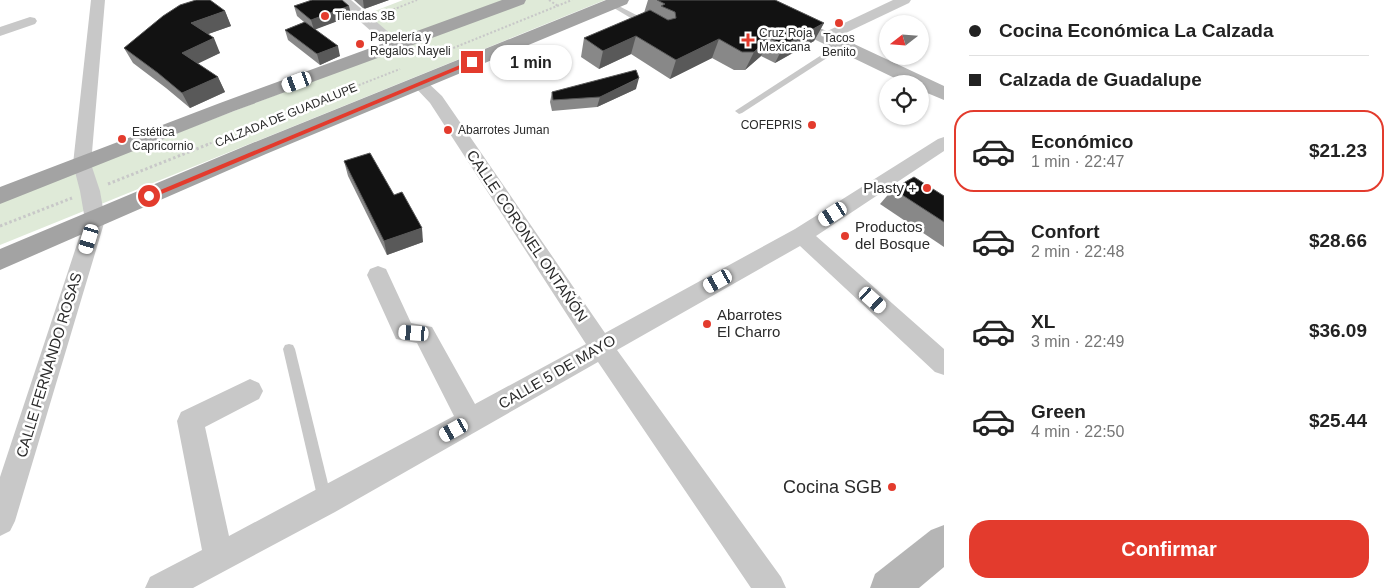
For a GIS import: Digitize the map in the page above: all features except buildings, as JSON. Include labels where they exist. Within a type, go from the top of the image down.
[{"type":"main road","name":"CALZADA DE GUADALUPE","points":[[0,196],[518,0]]},
{"type":"main road","name":"CALZADA DE GUADALUPE","points":[[0,260],[258,150],[412,76],[616,2]]},
{"type":"street","name":"CALLE FERNANDO ROSAS","points":[[0,521],[94,220],[90,191],[82,164],[98,0]]},
{"type":"street","points":[[342,0],[395,45]]},
{"type":"street","points":[[747,0],[944,94]]},
{"type":"street","points":[[826,37],[904,0]]},
{"type":"street","points":[[0,32],[30,21]]},
{"type":"street","name":"CALLE CORONEL ONTAÑÓN","points":[[412,76],[436,100],[601,347],[770,588]]},
{"type":"street","name":"CALLE 5 DE MAYO","points":[[162,588],[325,502],[802,235],[944,143]]},
{"type":"street","points":[[802,235],[944,364]]},
{"type":"street","points":[[378,275],[404,332],[424,334],[470,421]]},
{"type":"street","points":[[219,557],[190,421],[250,391]]},
{"type":"street","points":[[889,588],[944,543]]},
{"type":"lane","points":[[616,2],[658,30]]},
{"type":"lane","points":[[739,111],[843,45]]},
{"type":"lane","points":[[289,349],[325,502]]},
{"type":"path","points":[[367,20],[416,0]]},
{"type":"path","points":[[431,57],[572,0]]},
{"type":"path","name":"CALZADA DE GUADALUPE","points":[[0,226],[90,191],[412,76]]},
{"type":"green space","points":[[403,0],[518,0],[395,45],[362,16]]},
{"type":"green space","points":[[523,0],[605,0],[0,245],[0,201]]},
{"type":"place","name":"Tiendas 3B","points":[[325,16]]},
{"type":"place","name":"Tacos Benito","points":[[839,23]]},
{"type":"place","name":"Cruz Roja Mexicana","points":[[748,40]]},
{"type":"place","name":"Papelería y Regalos Nayeli","points":[[360,44]]},
{"type":"place","name":"COFEPRIS","points":[[812,125]]},
{"type":"place","name":"Abarrotes Juman","points":[[448,130]]},
{"type":"place","name":"Estética Capricornio","points":[[122,139]]},
{"type":"place","name":"Plasty +","points":[[927,188]]},
{"type":"place","name":"Productos del Bosque","points":[[845,236]]},
{"type":"place","name":"Abarrotes El Charro","points":[[707,324]]},
{"type":"place","name":"Cocina SGB","points":[[892,487]]},
{"type":"route","points":[[149,196],[472,62]]}]
